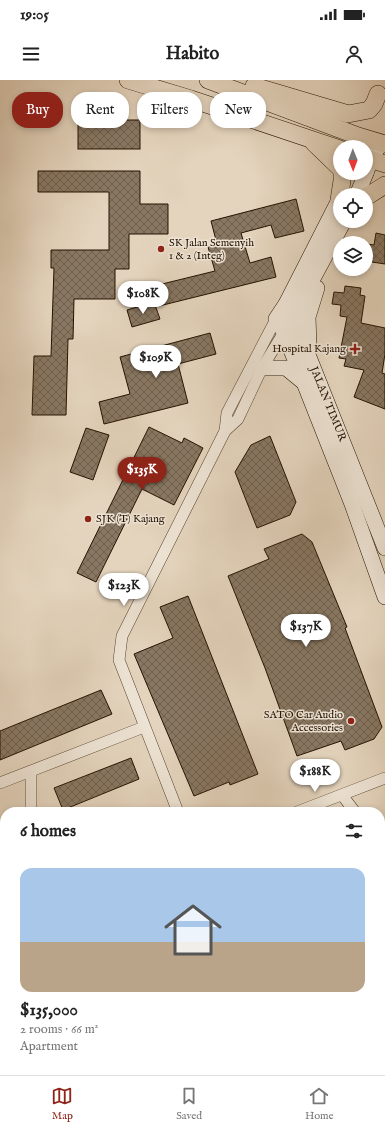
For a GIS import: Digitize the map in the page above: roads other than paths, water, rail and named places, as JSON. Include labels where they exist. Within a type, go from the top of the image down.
[{"type":"main road","points":[[128,80],[191,99],[333,147]]},
{"type":"main road","points":[[208,80],[338,140]]},
{"type":"main road","points":[[230,80],[348,114],[369,110],[374,104],[378,94]]},
{"type":"main road","points":[[309,138],[333,161]]},
{"type":"main road","points":[[373,192],[385,185]]},
{"type":"main road","points":[[290,310],[333,214]]},
{"type":"main road","points":[[280,326],[317,271],[340,228]]},
{"type":"main road","points":[[309,358],[308,317],[318,284],[317,271]]},
{"type":"main road","name":"JALAN TIMUR","points":[[290,310],[385,548]]},
{"type":"main road","name":"JALAN TIMUR","points":[[280,326],[352,504],[385,598]]},
{"type":"main road","points":[[262,368],[286,368],[292,371],[303,382]]},
{"type":"street","points":[[225,431],[238,419],[280,326]]},
{"type":"street","points":[[176,807],[119,660],[122,636],[225,431],[227,413],[280,326]]},
{"type":"street","points":[[0,783],[144,727]]},
{"type":"street","points":[[31,771],[31,807]]},
{"type":"street","points":[[310,807],[385,778]]},
{"type":"street","points":[[342,795],[351,807]]},
{"type":"place","name":"SK Jalan Semenyih 1 & 2 (Integ)","points":[[161,249]]},
{"type":"place","name":"Hospital Kajang","points":[[355,349]]},
{"type":"place","name":"SJK (T) Kajang","points":[[88,519]]},
{"type":"place","name":"SATO Car Audio Accessories","points":[[351,721]]}]
